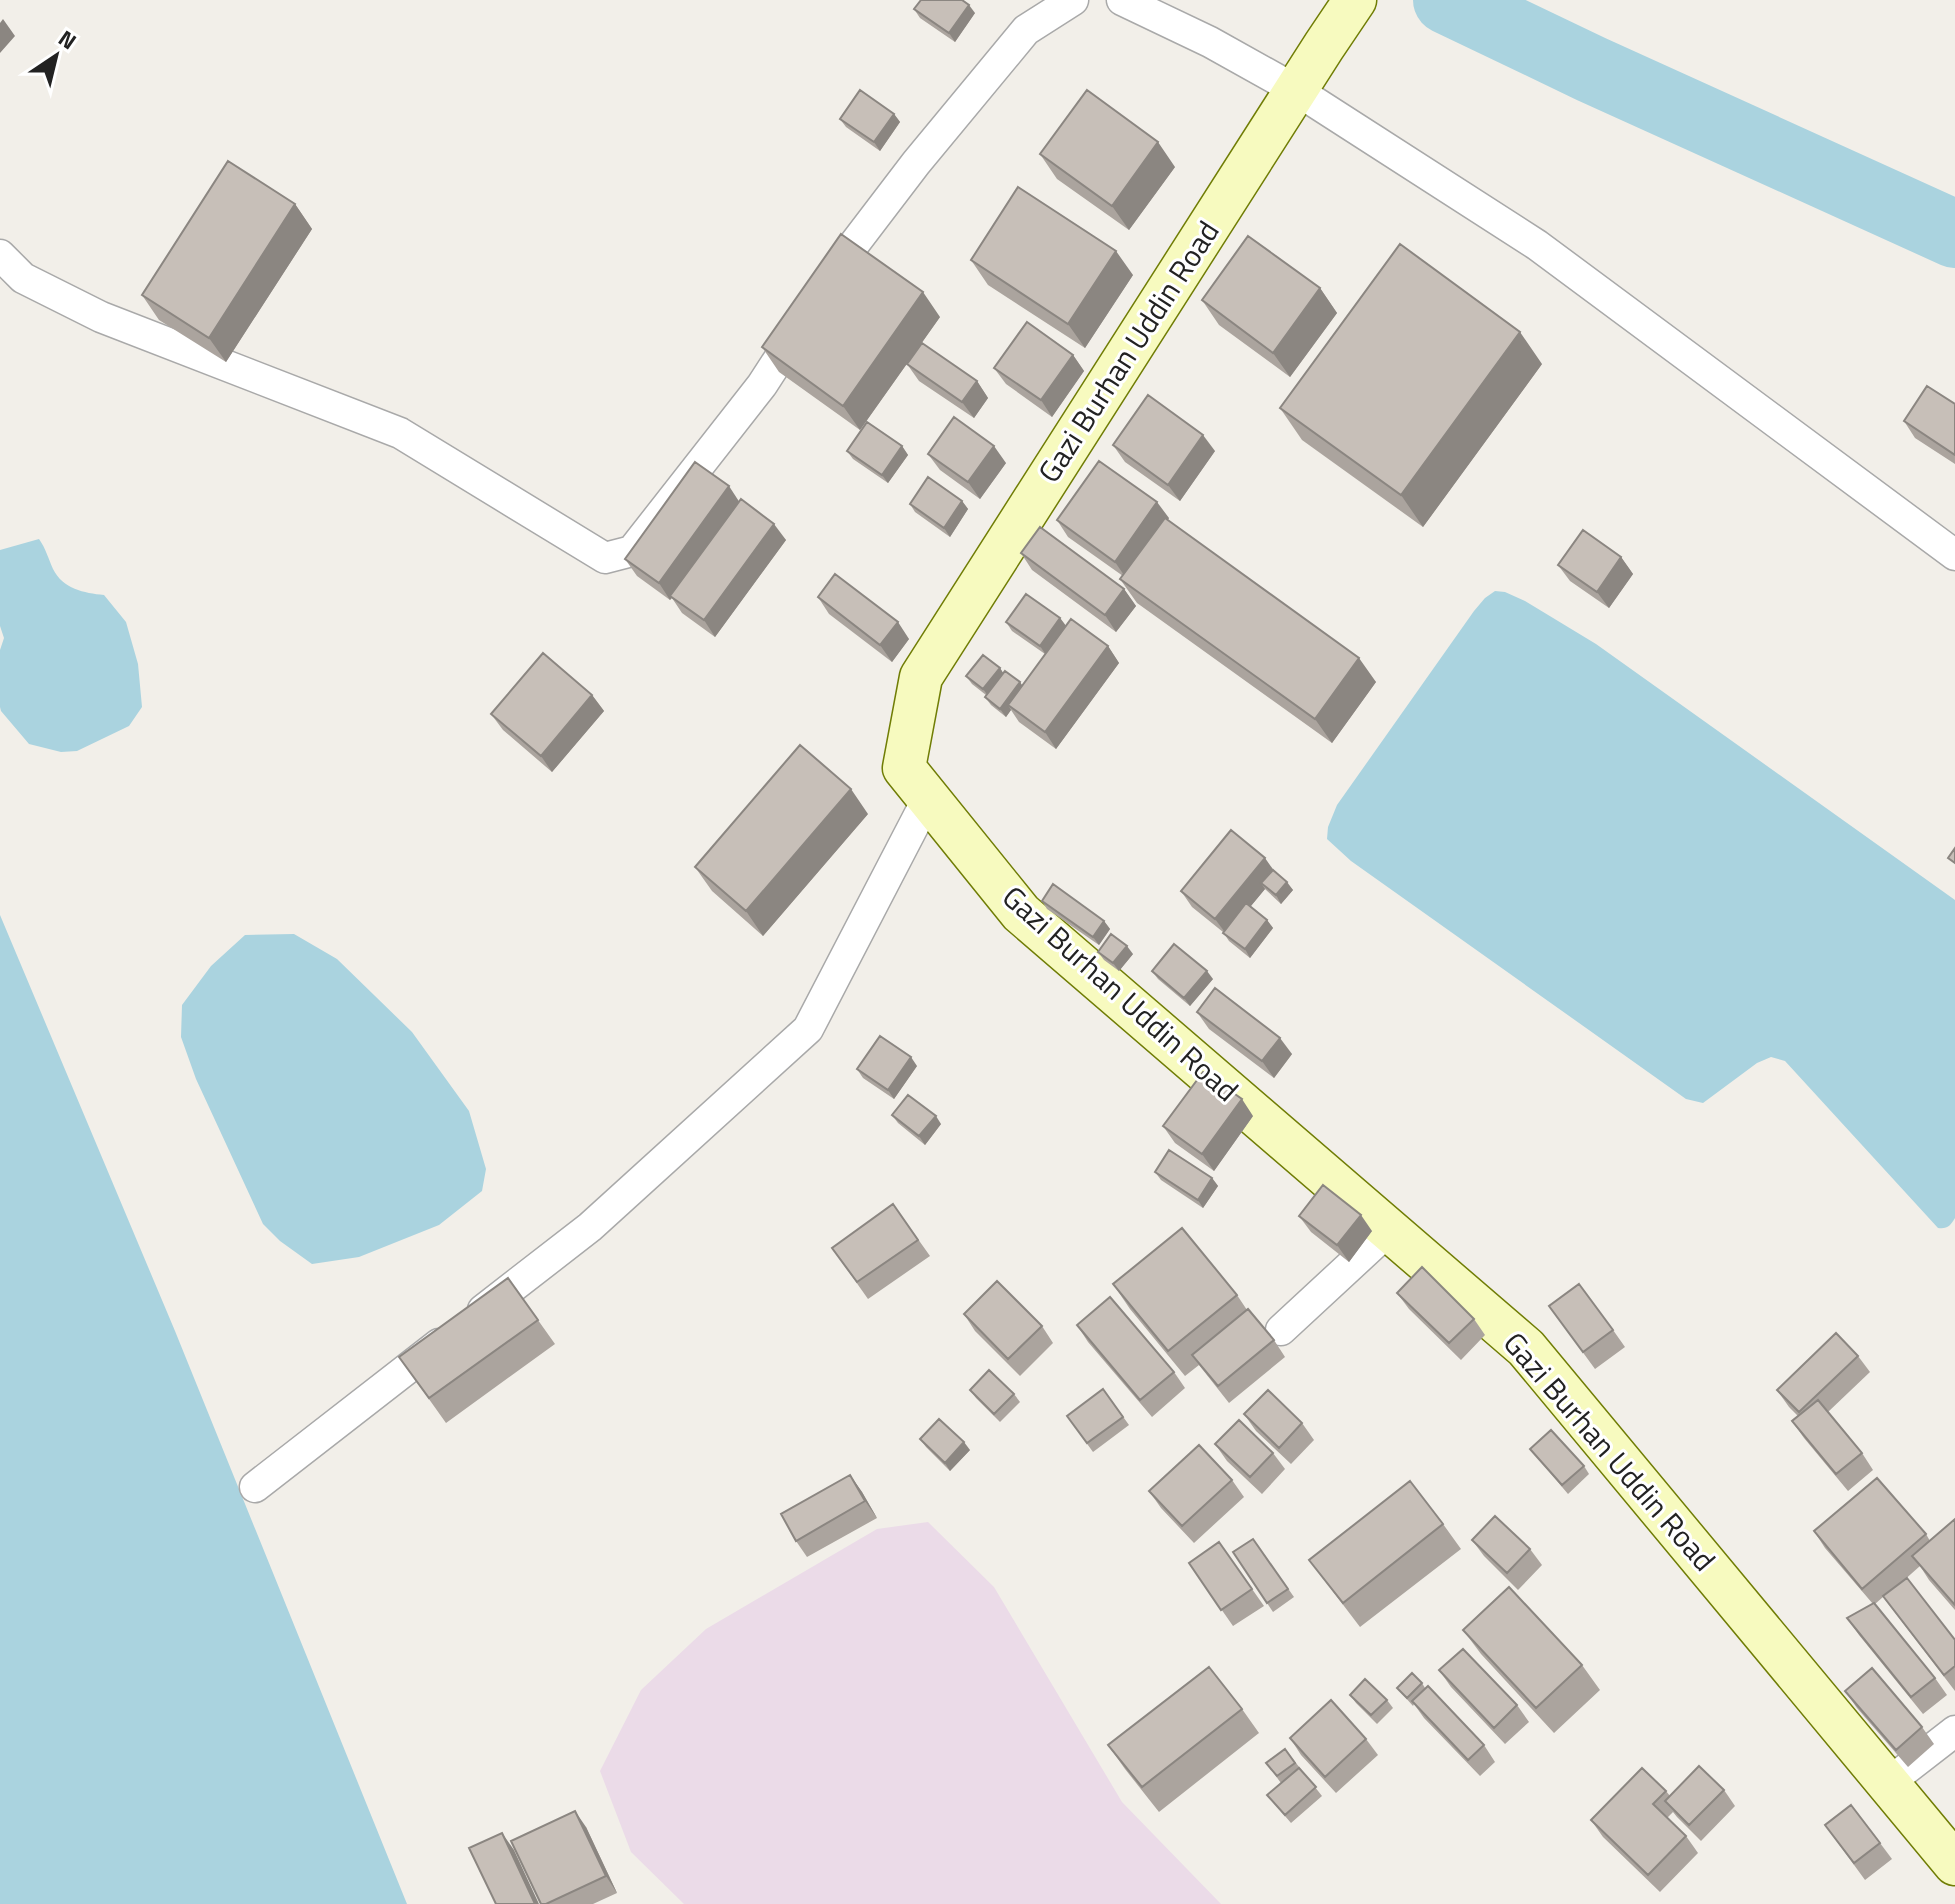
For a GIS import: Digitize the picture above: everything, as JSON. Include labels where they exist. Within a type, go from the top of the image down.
[{"type":"street","points":[[0,255],[23,278],[101,317],[400,433],[605,558],[632,551],[762,385],[855,243],[916,163],[1026,30],[1073,0]]},
{"type":"street","points":[[1122,0],[1210,42],[1296,90],[1537,245],[1955,555]]},
{"type":"street","name":"Gazi Burhan Uddin Road","points":[[1355,0],[921,677],[904,768],[1021,913],[1526,1348],[1955,1864]]},
{"type":"street","points":[[255,1487],[590,1227],[808,1029],[928,798]]},
{"type":"street","points":[[1281,1330],[1389,1230]]},
{"type":"street","points":[[1888,1783],[1955,1731]]},
{"type":"shaded area","points":[[928,1522],[994,1587],[1122,1802],[1221,1904],[684,1904],[631,1852],[600,1771],[641,1690],[706,1629],[877,1529]]},
{"type":"water","points":[[39,539],[62,581],[82,591],[104,595],[126,622],[138,664],[142,707],[129,726],[77,751],[61,752],[29,744],[0,707],[0,650],[4,638],[0,626],[0,550]]},
{"type":"water","points":[[1495,591],[1525,601],[1596,644],[1955,900],[1955,1218],[1948,1226],[1938,1228],[1785,1061],[1771,1057],[1757,1063],[1703,1103],[1686,1099],[1351,861],[1327,839],[1328,827],[1337,805],[1474,611]]},
{"type":"water","points":[[0,915],[175,1331],[407,1904],[0,1904]]},
{"type":"water","points":[[294,934],[337,959],[412,1032],[469,1111],[486,1169],[482,1191],[439,1225],[359,1257],[312,1264],[280,1241],[263,1224],[196,1079],[181,1037],[182,1005],[211,966],[245,935]]},
{"type":"building","points":[[921,0],[962,0],[969,5],[949,33],[914,9]]},
{"type":"building","points":[[860,90],[894,114],[874,142],[840,119]]},
{"type":"building","points":[[1087,90],[1158,142],[1112,206],[1040,154]]},
{"type":"building","points":[[228,161],[295,204],[209,338],[142,295]]},
{"type":"building","points":[[1018,187],[1116,251],[1068,324],[971,260]]},
{"type":"building","points":[[841,234],[923,292],[843,406],[762,347]]},
{"type":"building","points":[[1248,236],[1320,288],[1273,353],[1202,300]]},
{"type":"building","points":[[1400,244],[1520,332],[1401,495],[1280,408]]},
{"type":"building","points":[[1027,322],[1073,355],[1041,400],[994,368]]},
{"type":"building","points":[[922,343],[977,381],[962,402],[907,364]]},
{"type":"building","points":[[1927,386],[1955,404],[1955,455],[1904,421]]},
{"type":"building","points":[[1148,395],[1203,435],[1168,485],[1113,445]]},
{"type":"building","points":[[954,417],[994,446],[968,482],[928,454]]},
{"type":"building","points":[[867,422],[902,446],[882,475],[847,451]]},
{"type":"building","points":[[1099,461],[1157,502],[1115,562],[1057,520]]},
{"type":"building","points":[[695,462],[729,486],[659,583],[625,559]]},
{"type":"building","points":[[928,477],[962,501],[944,528],[910,504]]},
{"type":"building","points":[[741,499],[774,524],[704,620],[670,596]]},
{"type":"building","points":[[1165,518],[1359,658],[1315,719],[1120,579]]},
{"type":"building","points":[[1040,527],[1124,589],[1105,615],[1021,553]]},
{"type":"building","points":[[1583,530],[1621,557],[1597,592],[1558,565]]},
{"type":"building","points":[[835,574],[898,622],[880,645],[818,597]]},
{"type":"building","points":[[1026,594],[1060,618],[1040,646],[1006,622]]},
{"type":"building","points":[[1071,619],[1108,646],[1045,732],[1008,705]]},
{"type":"building","points":[[543,653],[592,695],[541,756],[491,714]]},
{"type":"building","points":[[983,655],[1000,668],[983,689],[966,676]]},
{"type":"building","points":[[1005,671],[1020,682],[1000,709],[985,697]]},
{"type":"building","points":[[800,745],[851,789],[746,911],[695,867]]},
{"type":"building","points":[[1231,830],[1265,858],[1215,919],[1181,891]]},
{"type":"building","points":[[1955,848],[1955,863],[1948,858]]},
{"type":"building","points":[[1273,870],[1287,882],[1276,895],[1261,883]]},
{"type":"building","points":[[1053,884],[1104,921],[1093,937],[1042,901]]},
{"type":"building","points":[[1246,903],[1267,920],[1245,949],[1223,933]]},
{"type":"building","points":[[1111,934],[1127,946],[1113,963],[1098,952]]},
{"type":"building","points":[[1174,944],[1207,971],[1184,998],[1152,971]]},
{"type":"building","points":[[1215,988],[1280,1038],[1262,1061],[1197,1012]]},
{"type":"building","points":[[880,1036],[911,1057],[888,1090],[857,1069]]},
{"type":"building","points":[[1203,1072],[1242,1099],[1202,1154],[1163,1126]]},
{"type":"building","points":[[908,1095],[936,1116],[919,1136],[892,1115]]},
{"type":"building","points":[[1169,1150],[1212,1178],[1198,1200],[1155,1172]]},
{"type":"building","points":[[1323,1185],[1361,1215],[1337,1245],[1299,1216]]},
{"type":"building","points":[[893,1204],[918,1240],[857,1282],[832,1248]]},
{"type":"building","points":[[1182,1228],[1237,1295],[1168,1351],[1113,1284]]},
{"type":"building","points":[[1422,1267],[1474,1319],[1449,1343],[1397,1293]]},
{"type":"building","points":[[508,1278],[538,1320],[429,1398],[399,1357]]},
{"type":"building","points":[[997,1281],[1042,1326],[1008,1359],[964,1314]]},
{"type":"building","points":[[1579,1284],[1613,1330],[1583,1352],[1549,1306]]},
{"type":"building","points":[[1110,1297],[1174,1372],[1140,1400],[1077,1325]]},
{"type":"building","points":[[1248,1309],[1274,1340],[1218,1386],[1192,1355]]},
{"type":"building","points":[[1836,1333],[1858,1356],[1799,1412],[1777,1390]]},
{"type":"building","points":[[989,1370],[1014,1394],[994,1414],[970,1390]]},
{"type":"building","points":[[1103,1389],[1123,1417],[1087,1443],[1067,1416]]},
{"type":"building","points":[[1268,1390],[1302,1423],[1279,1448],[1244,1414]]},
{"type":"building","points":[[1818,1400],[1862,1453],[1836,1474],[1792,1421]]},
{"type":"building","points":[[939,1419],[964,1442],[945,1463],[920,1439]]},
{"type":"building","points":[[1239,1420],[1273,1453],[1250,1477],[1215,1444]]},
{"type":"building","points":[[1551,1430],[1584,1466],[1562,1485],[1530,1449]]},
{"type":"building","points":[[1199,1445],[1232,1480],[1182,1526],[1149,1491]]},
{"type":"building","points":[[850,1475],[865,1501],[796,1541],[781,1514]]},
{"type":"building","points":[[1877,1478],[1926,1534],[1862,1589],[1814,1531]]},
{"type":"building","points":[[1410,1481],[1443,1524],[1343,1603],[1309,1560]]},
{"type":"building","points":[[1495,1516],[1530,1549],[1507,1573],[1472,1540]]},
{"type":"building","points":[[1955,1519],[1955,1605],[1912,1556]]},
{"type":"building","points":[[1253,1539],[1288,1589],[1267,1603],[1233,1552]]},
{"type":"building","points":[[1219,1542],[1252,1589],[1221,1610],[1189,1563]]},
{"type":"building","points":[[1907,1578],[1955,1640],[1955,1666],[1944,1675],[1883,1596]]},
{"type":"building","points":[[1509,1587],[1582,1665],[1536,1708],[1463,1630]]},
{"type":"building","points":[[1874,1603],[1935,1678],[1911,1697],[1847,1618]]},
{"type":"building","points":[[1463,1649],[1517,1705],[1494,1728],[1439,1670]]},
{"type":"building","points":[[1209,1667],[1242,1709],[1142,1787],[1108,1745]]},
{"type":"building","points":[[1872,1668],[1922,1727],[1896,1750],[1845,1691]]},
{"type":"building","points":[[1412,1673],[1422,1683],[1407,1698],[1397,1688]]},
{"type":"building","points":[[1365,1679],[1387,1700],[1371,1715],[1350,1695]]},
{"type":"building","points":[[1428,1686],[1484,1745],[1468,1760],[1412,1701]]},
{"type":"building","points":[[1331,1700],[1366,1739],[1325,1777],[1290,1738]]},
{"type":"building","points":[[1285,1749],[1295,1763],[1277,1776],[1266,1763]]},
{"type":"building","points":[[1699,1766],[1724,1790],[1689,1825],[1665,1801]]},
{"type":"building","points":[[1299,1768],[1316,1787],[1285,1815],[1267,1795]]},
{"type":"building","points":[[1642,1768],[1666,1791],[1653,1804],[1686,1836],[1648,1875],[1591,1820]]},
{"type":"building","points":[[1851,1805],[1880,1843],[1854,1863],[1825,1825]]},
{"type":"building","points":[[575,1811],[606,1876],[541,1904],[511,1841]]},
{"type":"building","points":[[502,1833],[535,1904],[496,1904],[469,1848]]},
{"type":"waterway","points":[[1447,0],[1591,69],[1955,234]]}]
